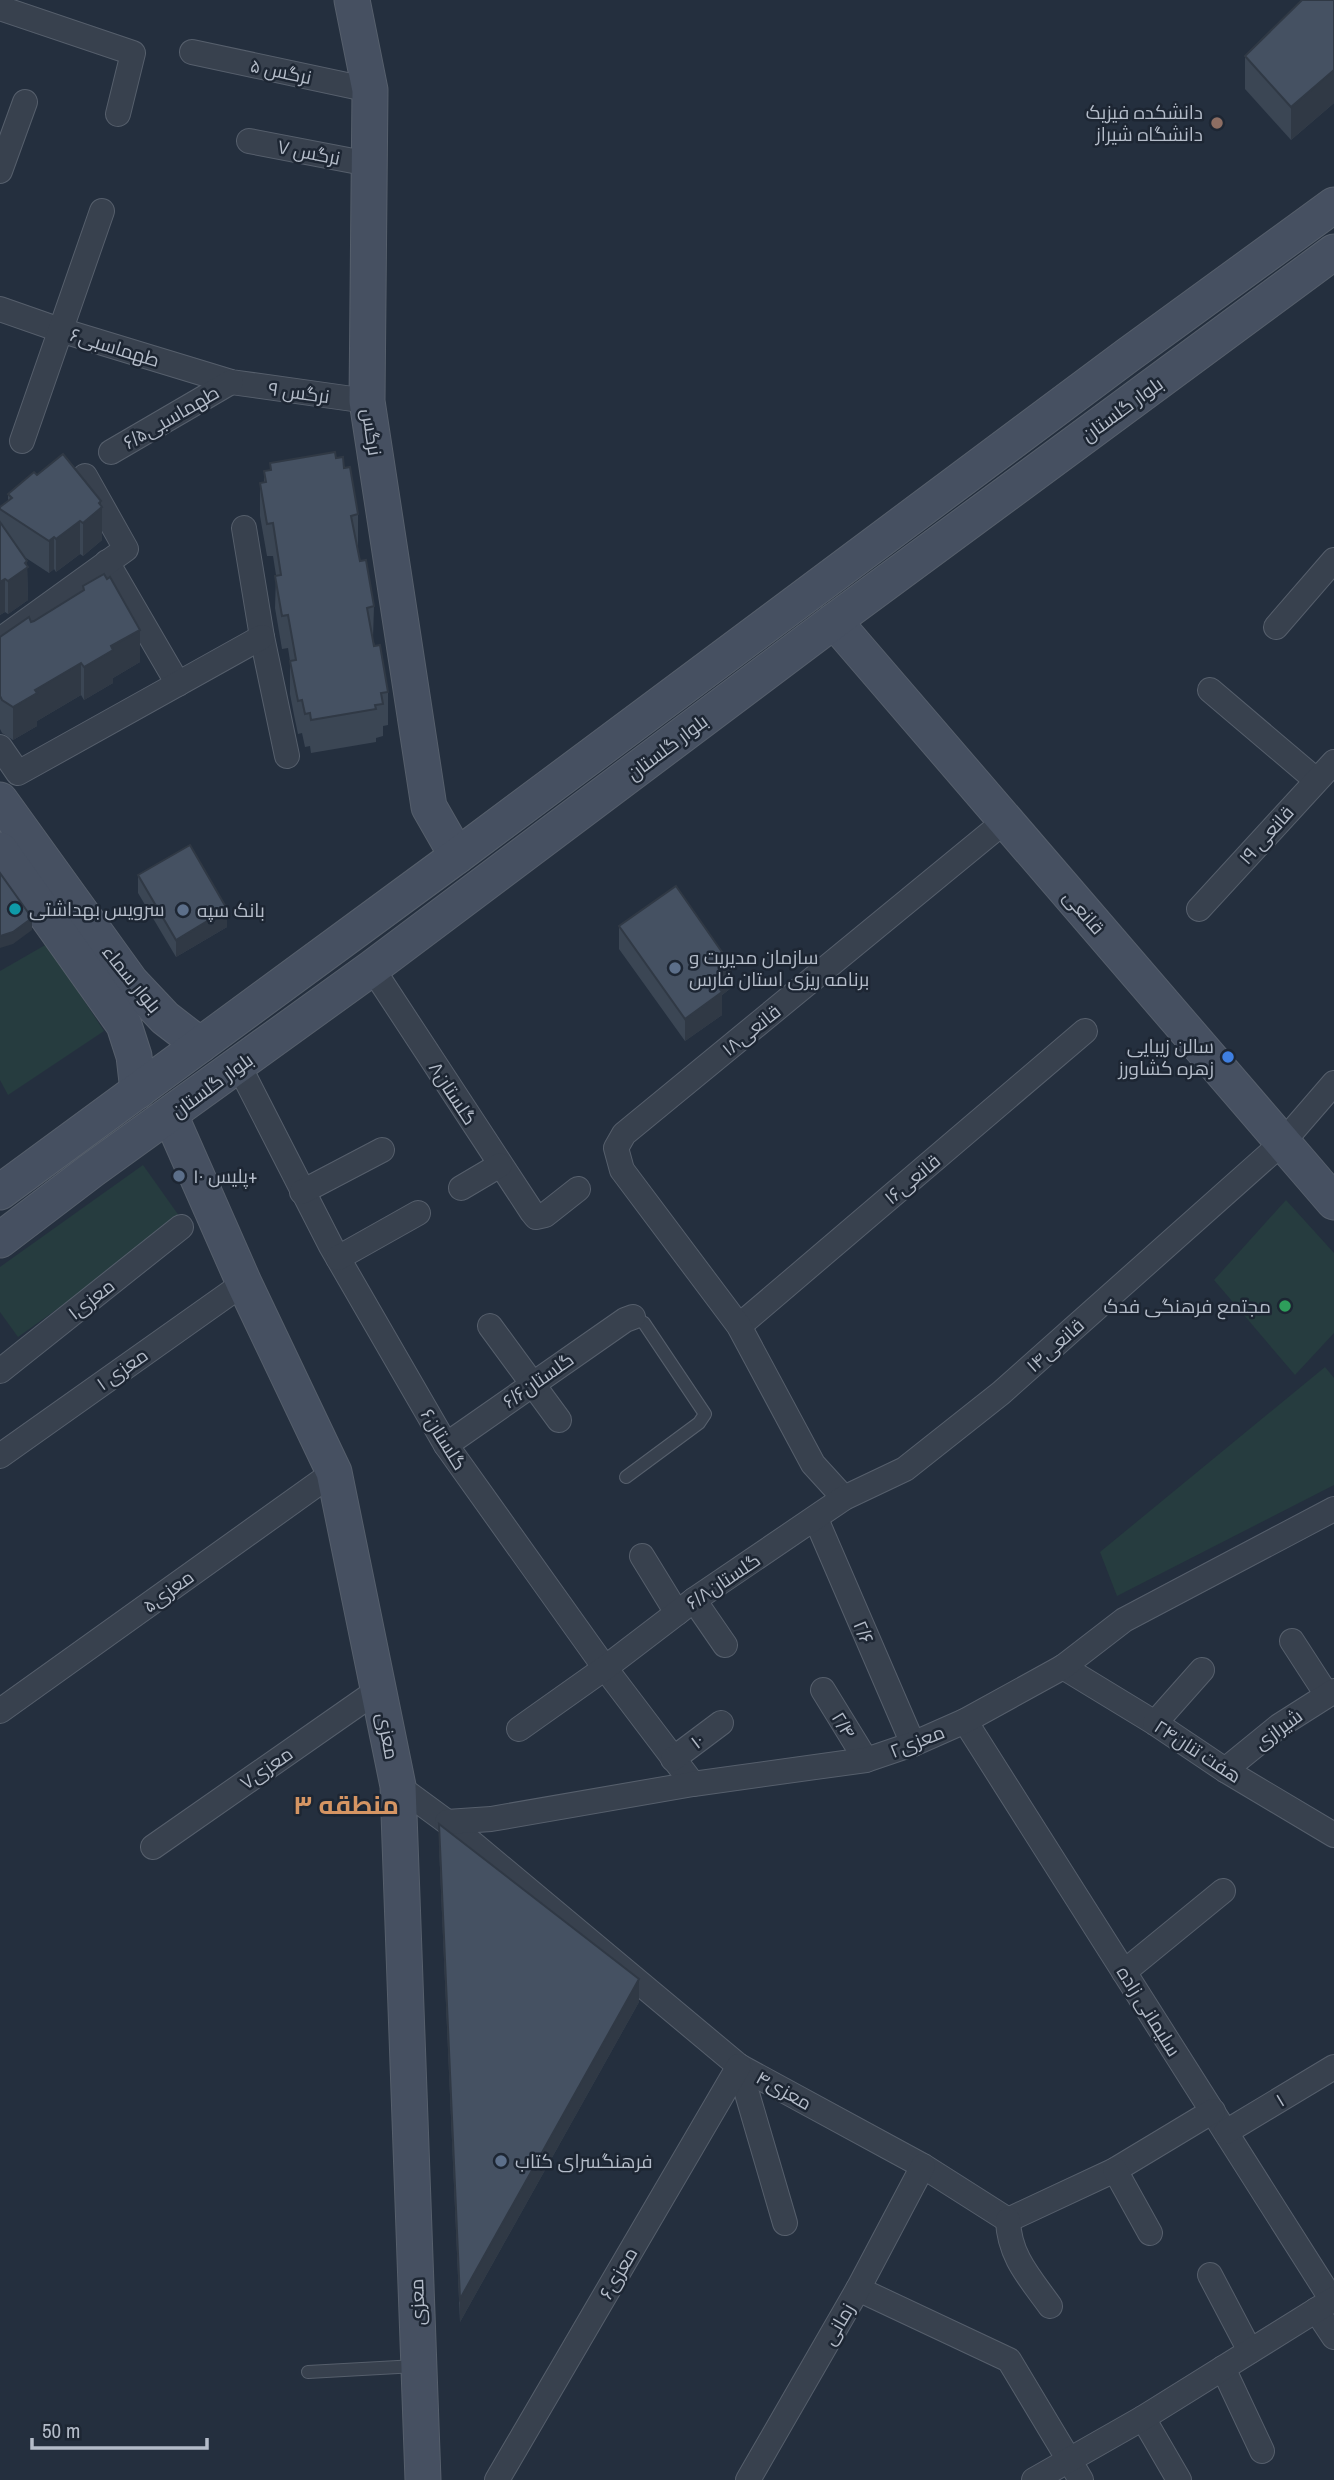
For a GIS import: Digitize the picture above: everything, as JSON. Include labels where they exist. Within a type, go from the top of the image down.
[{"type":"street","name":"نرگس","points":[[352,0],[370,90],[367,401],[429,807],[457,856]]},
{"type":"street","points":[[0,8],[133,53],[118,114]]},
{"type":"street","name":"۵ نرگس","points":[[192,52],[370,90]]},
{"type":"street","points":[[0,171],[25,102]]},
{"type":"street","name":"۷ نرگس","points":[[249,141],[369,164]]},
{"type":"street","name":"بلوار گلستان","points":[[7,1187],[1334,205]]},
{"type":"street","points":[[22,442],[102,211]]},
{"type":"street","name":"بلوار گلستان","points":[[0,1240],[92,1170],[372,968],[834,621],[1334,252]]},
{"type":"street","name":"۶طهماسبی","points":[[0,309],[231,382]]},
{"type":"street","points":[[1128,355],[1154,386]]},
{"type":"street","name":"۹ نرگس","points":[[231,382],[367,401]]},
{"type":"street","name":"۶/۵طهماسبی","points":[[111,452],[231,382]]},
{"type":"street","points":[[0,640],[126,549],[85,476]]},
{"type":"street","points":[[244,528],[262,638],[287,756]]},
{"type":"street","points":[[1276,627],[1334,560]]},
{"type":"street","points":[[107,562],[178,684]]},
{"type":"street","name":"قانعی","points":[[834,621],[1334,1202]]},
{"type":"street","points":[[0,747],[18,773],[262,638]]},
{"type":"street","points":[[1210,690],[1316,780]]},
{"type":"street","name":"قانعی ۱۹","points":[[1199,909],[1334,762]]},
{"type":"street","name":"بلوار سماء","points":[[0,800],[118,991],[124,1025],[134,1056],[138,1091]]},
{"type":"street","name":"۱۸قانعی","points":[[739,1326],[622,1170],[616,1148],[624,1134],[1005,821]]},
{"type":"street","name":"بلوار سماء","points":[[0,850],[118,991],[164,1018],[200,1045]]},
{"type":"street","name":"گلستان۸","points":[[372,968],[536,1217],[545,1215],[578,1189]]},
{"type":"street","name":"۱۶قانعی","points":[[739,1326],[1085,1031]]},
{"type":"street","name":"گلستان۶","points":[[239,1066],[338,1258],[446,1445],[605,1668],[693,1784]]},
{"type":"street","name":"۱۴قانعی","points":[[844,1498],[905,1469],[1001,1393],[1283,1142],[1334,1083]]},
{"type":"street","name":"معزی","points":[[170,1115],[244,1283],[334,1472],[398,1787],[423,2480]]},
{"type":"street","points":[[302,1192],[382,1150]]},
{"type":"street","points":[[461,1188],[500,1165]]},
{"type":"street","points":[[7,1187],[38,1212]]},
{"type":"street","points":[[338,1258],[418,1213]]},
{"type":"street","name":"۱معزی","points":[[0,1371],[181,1227]]},
{"type":"street","name":"معزی ۱","points":[[0,1456],[244,1283]]},
{"type":"street","name":"۶/۶گلستان","points":[[446,1445],[531,1384],[633,1317]]},
{"type":"street","points":[[490,1326],[559,1420]]},
{"type":"street","points":[[739,1326],[813,1464],[844,1498]]},
{"type":"street","name":"۵معزی","points":[[1,1707],[334,1472]]},
{"type":"street","name":"۶/۸گلستان","points":[[519,1729],[605,1668],[685,1606],[844,1498]]},
{"type":"street","name":"۲معزی","points":[[447,1822],[491,1819],[693,1784],[866,1760],[913,1744],[965,1721],[1063,1667],[1124,1620],[1334,1509]]},
{"type":"street","name":"۲/۶","points":[[816,1519],[913,1744]]},
{"type":"street","points":[[642,1556],[685,1606],[726,1645]]},
{"type":"street","points":[[1292,1641],[1331,1693]]},
{"type":"street","name":"هفت تنان۲۴","points":[[1063,1667],[1155,1723],[1225,1770],[1334,1835]]},
{"type":"street","points":[[1155,1723],[1202,1670]]},
{"type":"street","name":"۷معزی","points":[[153,1847],[378,1690]]},
{"type":"street","name":"۲/۴","points":[[823,1690],[866,1760]]},
{"type":"street","name":"شیرازی","points":[[1225,1770],[1279,1726],[1331,1693]]},
{"type":"street","name":"سلیمانی زاده","points":[[965,1721],[1226,2132],[1327,2303],[1334,2337]]},
{"type":"street","name":"۱۰","points":[[673,1759],[721,1723]]},
{"type":"street","name":"۴معزی","points":[[398,1787],[447,1822],[739,2066],[923,2165],[1008,2221]]},
{"type":"street","points":[[1124,1972],[1223,1891]]},
{"type":"street","points":[[739,2066],[785,2223]]},
{"type":"street","name":"۶معزی","points":[[496,2480],[739,2066]]},
{"type":"street","name":"۱","points":[[1226,2132],[1334,2067]]},
{"type":"street","points":[[1050,2306],[1020,2263],[1008,2239],[1008,2221],[1115,2170],[1213,2111]]},
{"type":"street","name":"زمانی","points":[[748,2480],[858,2289],[923,2165]]},
{"type":"street","points":[[1115,2170],[1150,2233]]},
{"type":"street","points":[[1210,2274],[1250,2351]]},
{"type":"street","points":[[858,2289],[1009,2360],[1075,2470]]},
{"type":"street","points":[[1034,2480],[1075,2470],[1143,2418],[1327,2303]]},
{"type":"street","points":[[1223,2368],[1262,2451]]},
{"type":"street","points":[[1143,2418],[1179,2480]]},
{"type":"lane","points":[[626,1477],[699,1423],[705,1414],[644,1323],[633,1317]]},
{"type":"lane","points":[[308,2372],[419,2365]]},
{"type":"green space","points":[[47,944],[104,1031],[8,1095],[0,1080],[0,971]]},
{"type":"green space","points":[[143,1165],[182,1220],[18,1337],[0,1312],[0,1267]]},
{"type":"green space","name":"مجتمع فرهنگی فدک","points":[[1286,1200],[1334,1253],[1334,1333],[1295,1375],[1214,1280]]},
{"type":"green space","points":[[1325,1367],[1334,1378],[1334,1485],[1117,1596],[1100,1552]]},
{"type":"building","points":[[1302,0],[1334,0],[1334,70],[1291,107],[1245,56]]},
{"type":"building","points":[[335,452],[336,458],[343,457],[344,468],[350,467],[358,514],[351,516],[360,561],[366,560],[374,606],[367,608],[374,646],[380,645],[388,692],[381,693],[383,704],[375,705],[376,709],[311,720],[310,713],[305,714],[302,700],[298,701],[290,661],[296,660],[288,615],[282,616],[275,576],[281,575],[273,523],[267,524],[260,483],[266,482],[264,471],[271,470],[270,463]]},
{"type":"building","points":[[63,454],[101,501],[99,503],[102,507],[83,523],[80,521],[56,539],[54,537],[49,541],[0,507],[12,498],[8,494],[34,472],[37,475]]},
{"type":"building","points":[[0,522],[27,561],[25,563],[28,567],[8,581],[5,579],[0,582]]},
{"type":"building","points":[[104,574],[107,579],[110,577],[140,630],[111,646],[113,650],[84,667],[81,663],[35,690],[37,693],[13,707],[2,700],[0,637],[29,617],[31,622],[34,621],[84,590],[83,586]]},
{"type":"building","name":"بانک سپه","points":[[190,845],[227,909],[176,940],[138,875]]},
{"type":"building","name":"سرویس بهداشتی","points":[[0,873],[32,918],[13,932],[0,936]]},
{"type":"building","name":"سازمان مدیریت و برنامه ریزی استان فارس","points":[[676,886],[731,965],[712,979],[722,992],[685,1019],[619,926]]},
{"type":"building","name":"فرهنگسرای کتاب","points":[[439,1824],[639,1979],[460,2299]]},
{"type":"place","name":"دانشکده فیزیک دانشگاه شیراز","points":[[1217,123]]},
{"type":"place","name":"سرویس بهداشتی","points":[[15,909]]},
{"type":"place","name":"بانک سپه","points":[[183,910]]},
{"type":"place","name":"سازمان مدیریت و برنامه ریزی استان فارس","points":[[675,968]]},
{"type":"place","name":"سالن زیبایی زهره کشاورز","points":[[1228,1057]]},
{"type":"place","name":"پلیس ۱۰+","points":[[179,1176]]},
{"type":"place","name":"مجتمع فرهنگی فدک","points":[[1285,1306]]},
{"type":"place","name":"فرهنگسرای کتاب","points":[[501,2161]]},
{"type":"district","name":"منطقه ۳","points":[[346,1804]]}]
